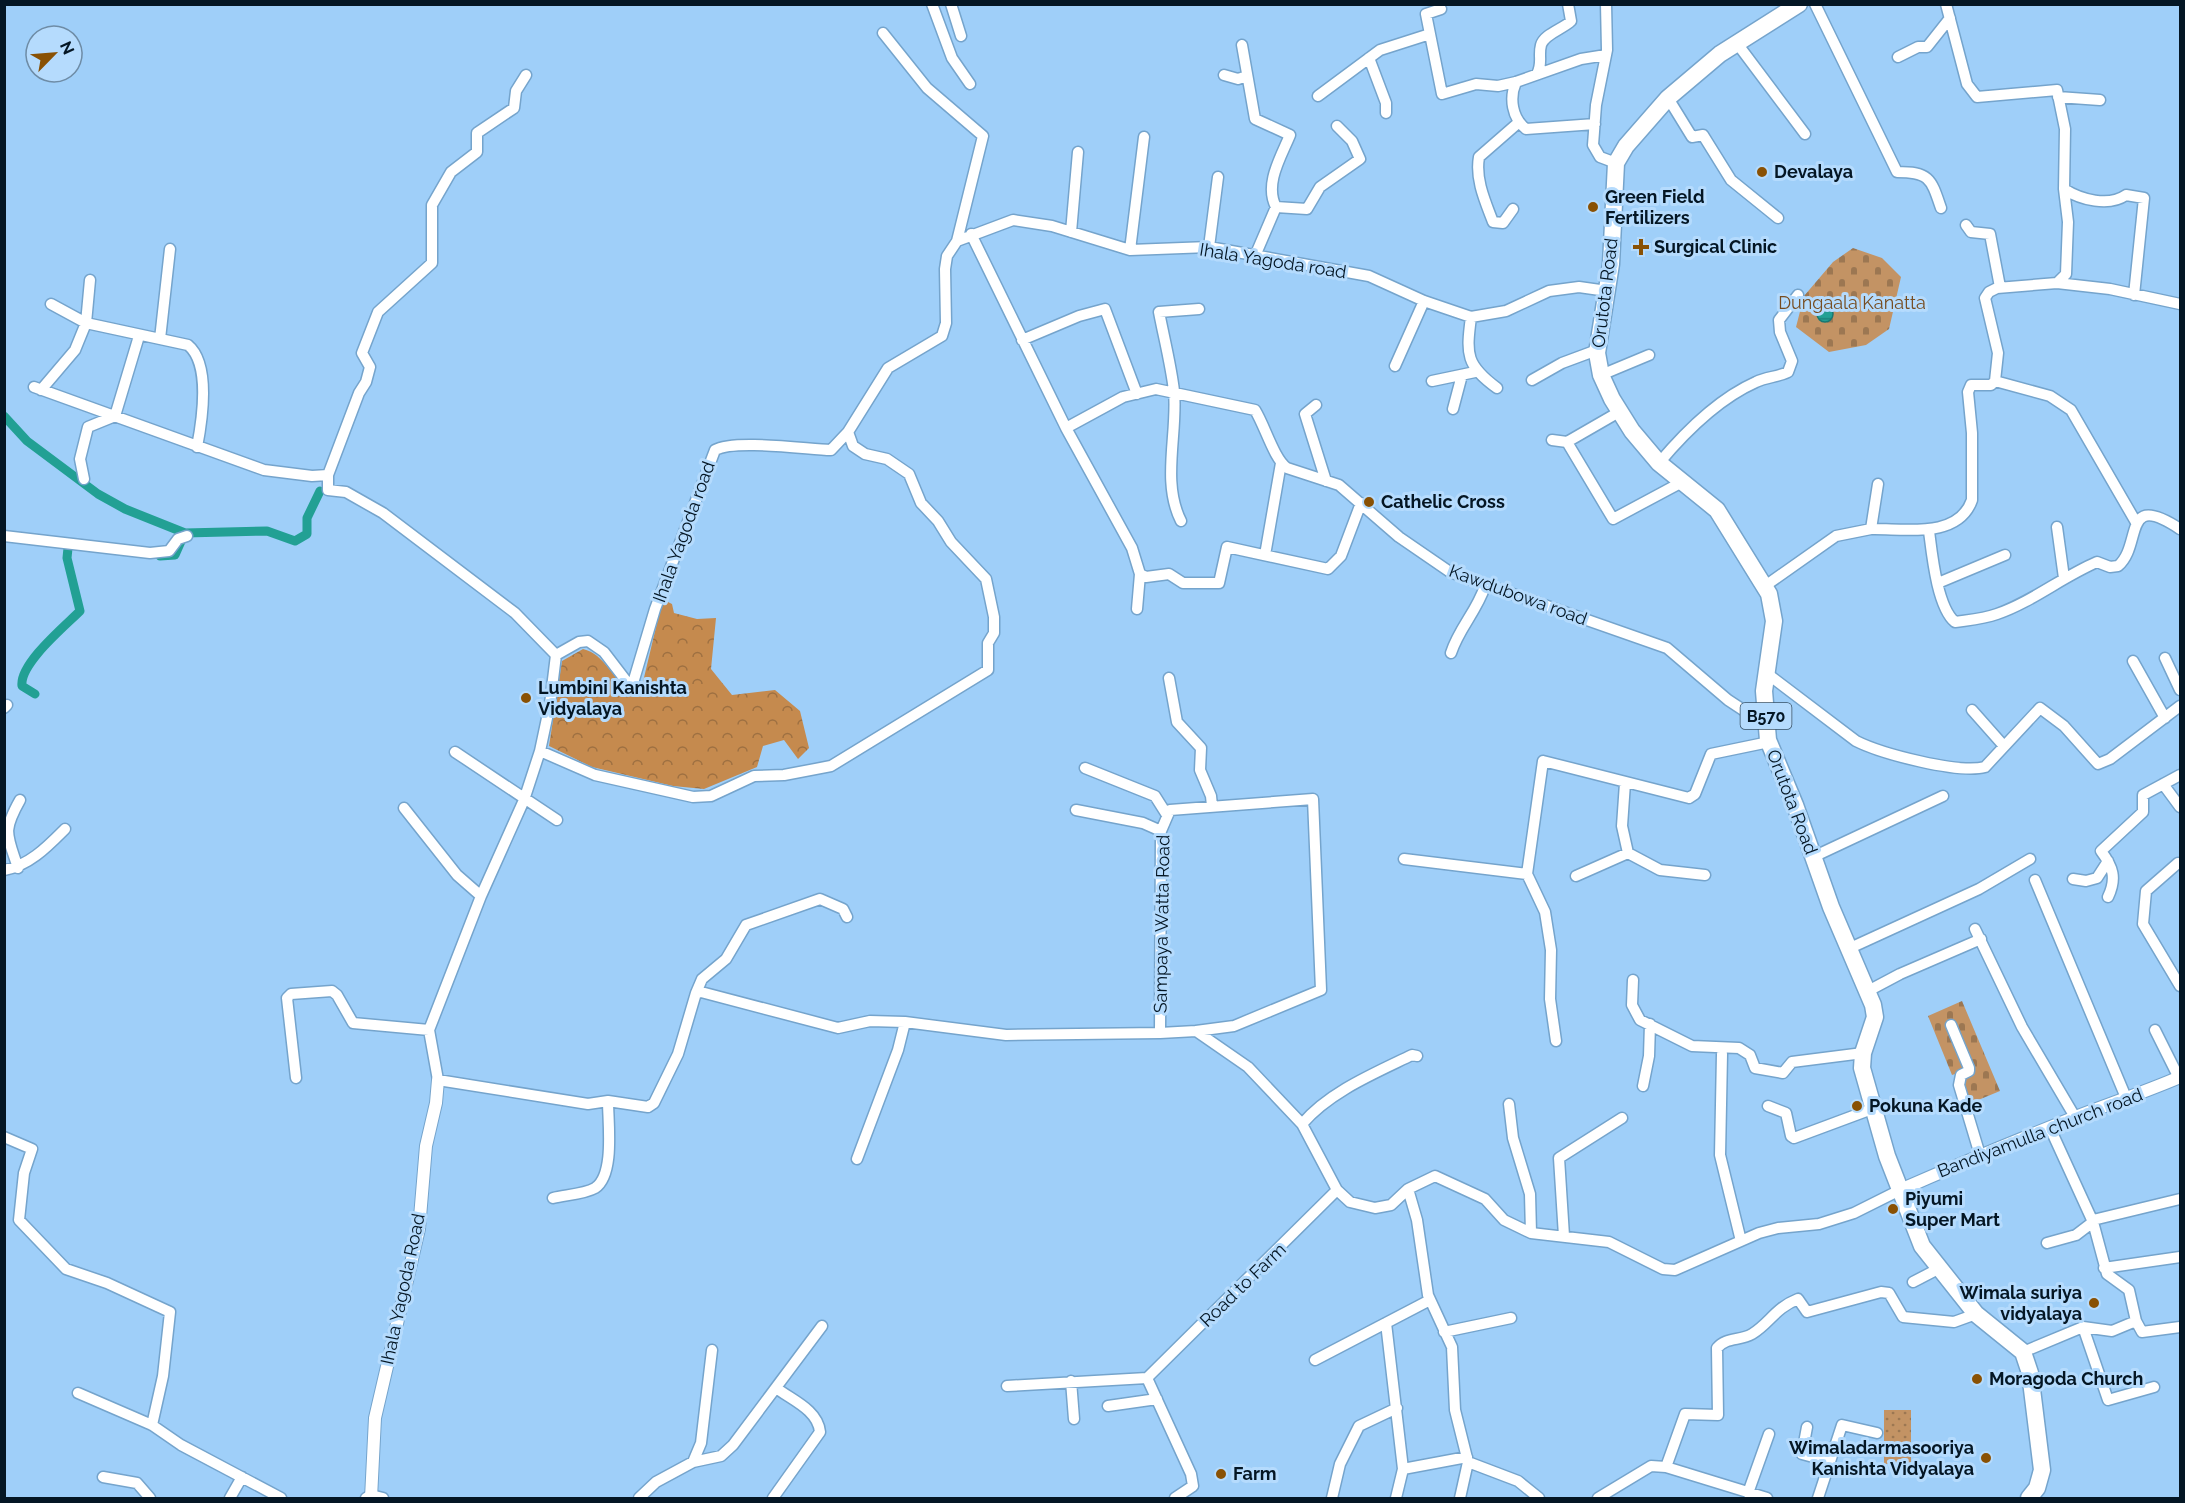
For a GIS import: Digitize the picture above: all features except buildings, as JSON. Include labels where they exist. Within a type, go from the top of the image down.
[{"type":"main road","points":[[1616,163],[1641,126],[1668,98],[1736,42],[1799,4]]},
{"type":"main road","name":"Orutota Road","points":[[1616,163],[1611,264],[1597,350],[1601,375],[1619,412],[1632,431],[1659,462],[1717,510],[1765,586],[1773,608],[1774,621],[1765,672],[1766,725],[1769,742],[1795,805],[1848,949],[1868,991],[1875,1017],[1863,1053],[1862,1068],[1872,1109],[1922,1245],[1938,1269],[1976,1314],[2023,1353]]},
{"type":"main road","points":[[2023,1353],[2036,1408],[2041,1464],[2037,1488],[2029,1498]]},
{"type":"street","points":[[932,4],[952,58],[970,84]]},
{"type":"street","points":[[951,4],[961,36]]},
{"type":"street","points":[[1538,74],[1541,67],[1541,46],[1544,40],[1571,21],[1568,4]]},
{"type":"street","points":[[1606,4],[1606,55],[1595,124],[1594,149],[1600,157],[1616,163]]},
{"type":"street","points":[[1815,4],[1898,172],[1920,172],[1932,182],[1941,208]]},
{"type":"street","points":[[1946,4],[1967,84],[1977,97],[2056,90],[2065,129],[2064,189],[2068,222],[2066,274],[2057,283]]},
{"type":"street","points":[[1441,9],[1426,14],[1442,94],[1476,84],[1498,86],[1516,82],[1581,59],[1606,55]]},
{"type":"street","points":[[1898,57],[1918,47],[1927,46],[1950,18]]},
{"type":"street","points":[[883,33],[927,88],[983,136],[957,241]]},
{"type":"street","points":[[1318,96],[1380,50],[1430,34]]},
{"type":"street","points":[[1736,42],[1805,134]]},
{"type":"street","points":[[1242,45],[1255,119],[1290,135],[1271,185],[1272,198],[1276,207],[1255,256]]},
{"type":"street","points":[[1369,58],[1386,103],[1386,113]]},
{"type":"street","points":[[526,75],[516,91],[514,108],[477,133],[477,152],[451,172],[432,205],[432,263],[378,312],[362,353],[370,367],[366,382],[359,393],[328,475],[328,490],[346,492],[383,513],[515,613],[556,656],[550,704],[540,751],[524,800],[481,896],[429,1030],[438,1080],[588,1104],[608,1101],[648,1107],[654,1103],[678,1054],[702,979],[726,959],[746,925],[820,899],[843,909],[847,917]]},
{"type":"street","points":[[1224,75],[1238,79],[1247,76]]},
{"type":"street","points":[[1516,82],[1513,90],[1513,109],[1518,123],[1526,129],[1595,124]]},
{"type":"street","points":[[2058,97],[2100,100]]},
{"type":"street","points":[[1668,98],[1692,137],[1703,135],[1731,180],[1778,218]]},
{"type":"street","points":[[1513,209],[1503,224],[1493,222],[1482,195],[1477,166],[1479,157],[1518,123]]},
{"type":"street","points":[[1276,207],[1307,209],[1320,188],[1360,159],[1352,141],[1336,126]]},
{"type":"street","points":[[1130,250],[1144,137]]},
{"type":"street","points":[[1071,232],[1078,152]]},
{"type":"street","points":[[1209,247],[1218,177]]},
{"type":"street","points":[[2064,189],[2090,199],[2117,201],[2126,195],[2144,198],[2134,294]]},
{"type":"street","name":"Ihala Yagoda road","points":[[556,656],[579,642],[588,641],[604,652],[627,682],[633,683],[655,609],[715,450],[723,446],[746,445],[831,450],[848,432],[888,368],[942,336],[946,323],[945,269],[947,256],[957,241],[971,234],[1013,220],[1052,226],[1130,250],[1209,247],[1369,276],[1424,301],[1471,317],[1506,311],[1549,291],[1579,287],[1607,291]]},
{"type":"street","points":[[1966,225],[1971,232],[1990,234],[2000,287]]},
{"type":"street","points":[[971,234],[1066,428],[1132,548],[1140,574],[1137,609]]},
{"type":"street","points":[[160,339],[170,249]]},
{"type":"street","points":[[90,280],[86,323],[75,350],[38,388],[264,470],[312,476],[328,475]]},
{"type":"street","points":[[1765,586],[1836,536],[1871,529],[1929,531],[1951,521],[1969,507],[1972,500],[1972,433],[1968,392],[1971,385],[1991,385],[1995,381],[1998,353],[1985,298],[1989,292],[2000,287],[2057,283],[2134,294],[2181,304]]},
{"type":"street","points":[[1659,462],[1692,429],[1737,392],[1756,382],[1788,372],[1792,361],[1780,332],[1779,320],[1798,295]]},
{"type":"street","points":[[1395,366],[1424,301]]},
{"type":"street","points":[[51,304],[86,323],[188,345],[196,352],[202,379],[203,414],[197,447]]},
{"type":"street","points":[[1022,340],[1079,316],[1105,309],[1137,394]]},
{"type":"street","points":[[1181,521],[1174,508],[1172,479],[1174,392],[1160,312],[1199,309]]},
{"type":"street","points":[[1471,317],[1468,343],[1475,372],[1497,388]]},
{"type":"street","points":[[115,416],[139,336]]},
{"type":"street","points":[[1532,380],[1562,363],[1597,350]]},
{"type":"street","points":[[1601,375],[1619,370],[1649,355]]},
{"type":"street","points":[[1432,381],[1475,372]]},
{"type":"street","points":[[1453,409],[1462,375]]},
{"type":"street","points":[[1995,381],[2050,396],[2071,410],[2137,524]]},
{"type":"street","points":[[1066,428],[1123,397],[1156,388],[1255,410],[1267,429],[1281,464],[1265,555]]},
{"type":"street","points":[[1316,405],[1305,414],[1326,481]]},
{"type":"street","points":[[1552,440],[1567,442],[1619,412]]},
{"type":"street","points":[[84,479],[80,459],[88,427],[115,416]]},
{"type":"street","points":[[540,751],[595,775],[693,798],[711,796],[754,776],[784,775],[831,766],[988,670],[988,643],[994,633],[994,617],[986,579],[951,542],[938,521],[921,503],[909,474],[887,459],[865,454],[853,446],[848,432]]},
{"type":"street","points":[[1567,442],[1613,519],[1684,481]]},
{"type":"street","name":"Kawdubowa road","points":[[1281,464],[1340,485],[1400,537],[1450,572],[1667,648],[1728,700],[1766,725]]},
{"type":"street","points":[[1871,529],[1878,484]]},
{"type":"street","points":[[1140,574],[1146,577],[1169,574],[1183,583],[1219,583],[1227,547],[1328,568],[1341,556],[1361,503]]},
{"type":"street","points":[[1929,531],[1938,583],[1948,616],[1955,622],[1995,615],[2027,601],[2064,578],[2097,562],[2110,567],[2118,566],[2122,562],[2137,524],[2151,515],[2163,518],[2181,529]]},
{"type":"street","points":[[2057,527],[2064,578]]},
{"type":"street","points":[[4,536],[150,554],[169,551],[182,538]]},
{"type":"street","points":[[1938,583],[2005,555]]},
{"type":"street","points":[[1451,653],[1458,633],[1479,606],[1485,586]]},
{"type":"street","points":[[2165,658],[2181,690]]},
{"type":"street","points":[[2133,661],[2165,718]]},
{"type":"street","points":[[1765,672],[1856,741],[1893,755],[1975,769],[1985,767],[2040,708],[2052,715],[2098,764],[2102,764],[2181,706]]},
{"type":"street","points":[[1169,678],[1178,722],[1201,748],[1200,770],[1211,796],[1212,806]]},
{"type":"street","points":[[1972,710],[2003,746]]},
{"type":"street","points":[[1556,1041],[1550,999],[1550,941],[1545,912],[1527,874],[1543,761],[1689,798],[1695,794],[1711,754],[1769,742]]},
{"type":"street","points":[[455,752],[557,820]]},
{"type":"street","points":[[1085,768],[1155,796],[1167,815]]},
{"type":"street","points":[[2108,897],[2114,885],[2114,873],[2101,851],[2143,812],[2143,795],[2181,775]]},
{"type":"street","points":[[1625,783],[1622,826],[1628,854]]},
{"type":"street","points":[[2163,784],[2181,807]]},
{"type":"street","points":[[1813,857],[1943,796]]},
{"type":"street","name":"Sampaya Watta Road","points":[[1313,799],[1321,990],[1234,1026],[1196,1032],[1160,1033],[1161,831],[1170,810],[1212,806],[1313,799]]},
{"type":"street","points":[[18,868],[7,835],[7,824],[20,800]]},
{"type":"street","points":[[404,808],[457,875],[481,896]]},
{"type":"street","points":[[1076,810],[1143,823],[1161,831]]},
{"type":"street","points":[[4,870],[18,868],[46,848],[65,829]]},
{"type":"street","points":[[1576,876],[1628,854],[1660,870],[1705,875]]},
{"type":"street","points":[[1848,949],[1979,890],[2030,859]]},
{"type":"street","points":[[1404,860],[1527,874]]},
{"type":"street","points":[[2073,879],[2086,881],[2097,878],[2108,861]]},
{"type":"street","points":[[2178,863],[2146,891],[2143,924],[2181,986]]},
{"type":"street","points":[[2035,880],[2127,1100]]},
{"type":"street","points":[[1868,991],[1978,934],[2022,1027],[2075,1117]]},
{"type":"street","points":[[1633,980],[1632,1005],[1635,1015],[1640,1020],[1692,1046],[1739,1048],[1750,1055],[1755,1068],[1782,1073],[1788,1058],[1863,1053]]},
{"type":"street","points":[[296,1078],[287,998],[291,994],[332,991],[337,995],[353,1023],[429,1030]]},
{"type":"street","points":[[696,993],[701,992],[838,1028],[870,1021],[905,1022],[1006,1035],[1160,1033]]},
{"type":"street","points":[[857,1159],[898,1050],[905,1022]]},
{"type":"street","points":[[1643,1086],[1649,1056],[1650,1024]]},
{"type":"street","points":[[1951,1025],[1969,1068],[1969,1071],[1961,1075],[1959,1084],[1980,1155]]},
{"type":"street","points":[[2155,1030],[2180,1077]]},
{"type":"street","points":[[1196,1032],[1248,1067],[1302,1124],[1337,1191],[1350,1202],[1375,1208],[1391,1205],[1408,1189],[1435,1176],[1485,1199],[1504,1220],[1531,1233],[1609,1242],[1663,1269],[1675,1270],[1741,1241],[1778,1228],[1819,1224],[1854,1213],[1900,1190]]},
{"type":"street","points":[[1722,1054],[1720,1155],[1741,1241]]},
{"type":"street","points":[[1302,1124],[1312,1113],[1366,1077],[1412,1055],[1417,1056]]},
{"type":"street","name":"Bandiyamulla church road","points":[[1900,1190],[1980,1155],[2075,1117],[2127,1100],[2180,1077]]},
{"type":"street","name":"Ihala Yagoda Road","points":[[373,1498],[375,1418],[419,1229],[426,1146],[436,1104],[438,1080]]},
{"type":"street","points":[[553,1198],[595,1188],[605,1176],[609,1162],[608,1101]]},
{"type":"street","points":[[1509,1104],[1513,1138],[1530,1194],[1531,1233]]},
{"type":"street","points":[[1768,1106],[1786,1113],[1791,1136],[1794,1138],[1872,1109]]},
{"type":"street","points":[[1564,1236],[1559,1158],[1622,1118]]},
{"type":"street","points":[[2050,1128],[2093,1221],[2104,1268],[2107,1274],[2129,1290],[2136,1321],[2142,1332],[2181,1327]]},
{"type":"street","points":[[4,1137],[32,1149],[24,1173],[19,1220],[66,1269],[107,1283],[170,1312],[163,1376],[152,1425]]},
{"type":"street","points":[[1408,1189],[1416,1220],[1430,1300],[1452,1347],[1455,1410],[1468,1460],[1460,1498]]},
{"type":"street","name":"Road to Farm","points":[[1147,1378],[1337,1191]]},
{"type":"street","points":[[2047,1243],[2076,1235],[2093,1221],[2181,1199]]},
{"type":"street","points":[[2104,1268],[2181,1257]]},
{"type":"street","points":[[1913,1282],[1938,1269]]},
{"type":"street","points":[[1666,1467],[1685,1414],[1718,1415],[1717,1348],[1722,1342],[1753,1333],[1782,1306],[1798,1299],[1807,1312],[1881,1292],[1889,1293],[1903,1317],[1954,1322],[1976,1314]]},
{"type":"street","points":[[1315,1360],[1430,1300]]},
{"type":"street","points":[[1444,1332],[1511,1318]]},
{"type":"street","points":[[2023,1353],[2083,1327],[2112,1331],[2136,1321]]},
{"type":"street","points":[[1386,1323],[1403,1468],[1396,1498]]},
{"type":"street","points":[[639,1498],[656,1482],[693,1462],[721,1456],[733,1445],[822,1326]]},
{"type":"street","points":[[2083,1327],[2108,1400],[2154,1388]]},
{"type":"street","points":[[693,1462],[701,1443],[712,1350]]},
{"type":"street","points":[[1007,1386],[1147,1378],[1191,1474],[1193,1486],[1175,1498]]},
{"type":"street","points":[[1071,1381],[1074,1419]]},
{"type":"street","points":[[773,1498],[820,1432],[819,1422],[813,1414],[776,1388]]},
{"type":"street","points":[[78,1393],[152,1425],[181,1445],[281,1498]]},
{"type":"street","points":[[1108,1406],[1157,1399]]},
{"type":"street","points":[[1332,1498],[1340,1464],[1359,1426],[1397,1408]]},
{"type":"street","points":[[1818,1498],[1828,1461],[1842,1425],[1877,1432]]},
{"type":"street","points":[[1807,1427],[1802,1454],[1828,1461]]},
{"type":"street","points":[[1748,1493],[1769,1434]]},
{"type":"street","points":[[1403,1468],[1468,1460],[1518,1481],[1539,1498]]},
{"type":"street","points":[[1598,1498],[1651,1466],[1666,1467],[1767,1498]]},
{"type":"street","points":[[103,1477],[137,1483],[150,1498]]},
{"type":"street","points":[[230,1498],[242,1478]]},
{"type":"green space","name":"Dungaala Kanatta","points":[[1853,248],[1882,258],[1901,277],[1889,329],[1866,345],[1829,352],[1796,327],[1804,296],[1833,262]]},
{"type":"green space","points":[[666,601],[672,604],[674,613],[697,619],[716,618],[711,669],[732,695],[775,690],[800,711],[809,748],[798,759],[784,740],[763,746],[757,767],[704,789],[673,786],[592,767],[549,746],[562,661],[583,649],[597,656],[625,686],[632,690],[642,686],[661,606]]},
{"type":"green space","points":[[1962,1001],[2000,1091],[1971,1103],[1958,1073],[1952,1075],[1928,1016]]},
{"type":"green space","points":[[1884,1410],[1911,1410],[1911,1464],[1884,1464]]},
{"type":"shaded area","points":[[1825,306],[1833,314],[1825,322],[1817,314]]},
{"type":"waterway","points":[[4,416],[27,441],[98,494],[125,509],[185,533],[267,531],[295,541],[307,534],[307,518],[320,491]]},
{"type":"waterway","points":[[160,556],[175,555],[183,537]]},
{"type":"waterway","points":[[35,694],[22,686],[28,667],[44,646],[80,611],[67,558],[68,548]]},
{"type":"place","name":"Devalaya","points":[[1762,172]]},
{"type":"place","name":"Green Field Fertilizers","points":[[1593,207]]},
{"type":"place","name":"Surgical Clinic","points":[[1641,247]]},
{"type":"place","name":"Cathelic Cross","points":[[1369,502]]},
{"type":"place","name":"Lumbini Kanishta Vidyalaya","points":[[526,698]]},
{"type":"place","name":"Pokuna Kade","points":[[1857,1106]]},
{"type":"place","name":"Piyumi Super Mart","points":[[1893,1209]]},
{"type":"place","name":"Wimala suriya vidyalaya","points":[[2094,1303]]},
{"type":"place","name":"Moragoda Church","points":[[1977,1379]]},
{"type":"place","name":"Wimaladarmasooriya Kanishta Vidyalaya","points":[[1986,1458]]},
{"type":"place","name":"Farm","points":[[1221,1474]]}]
